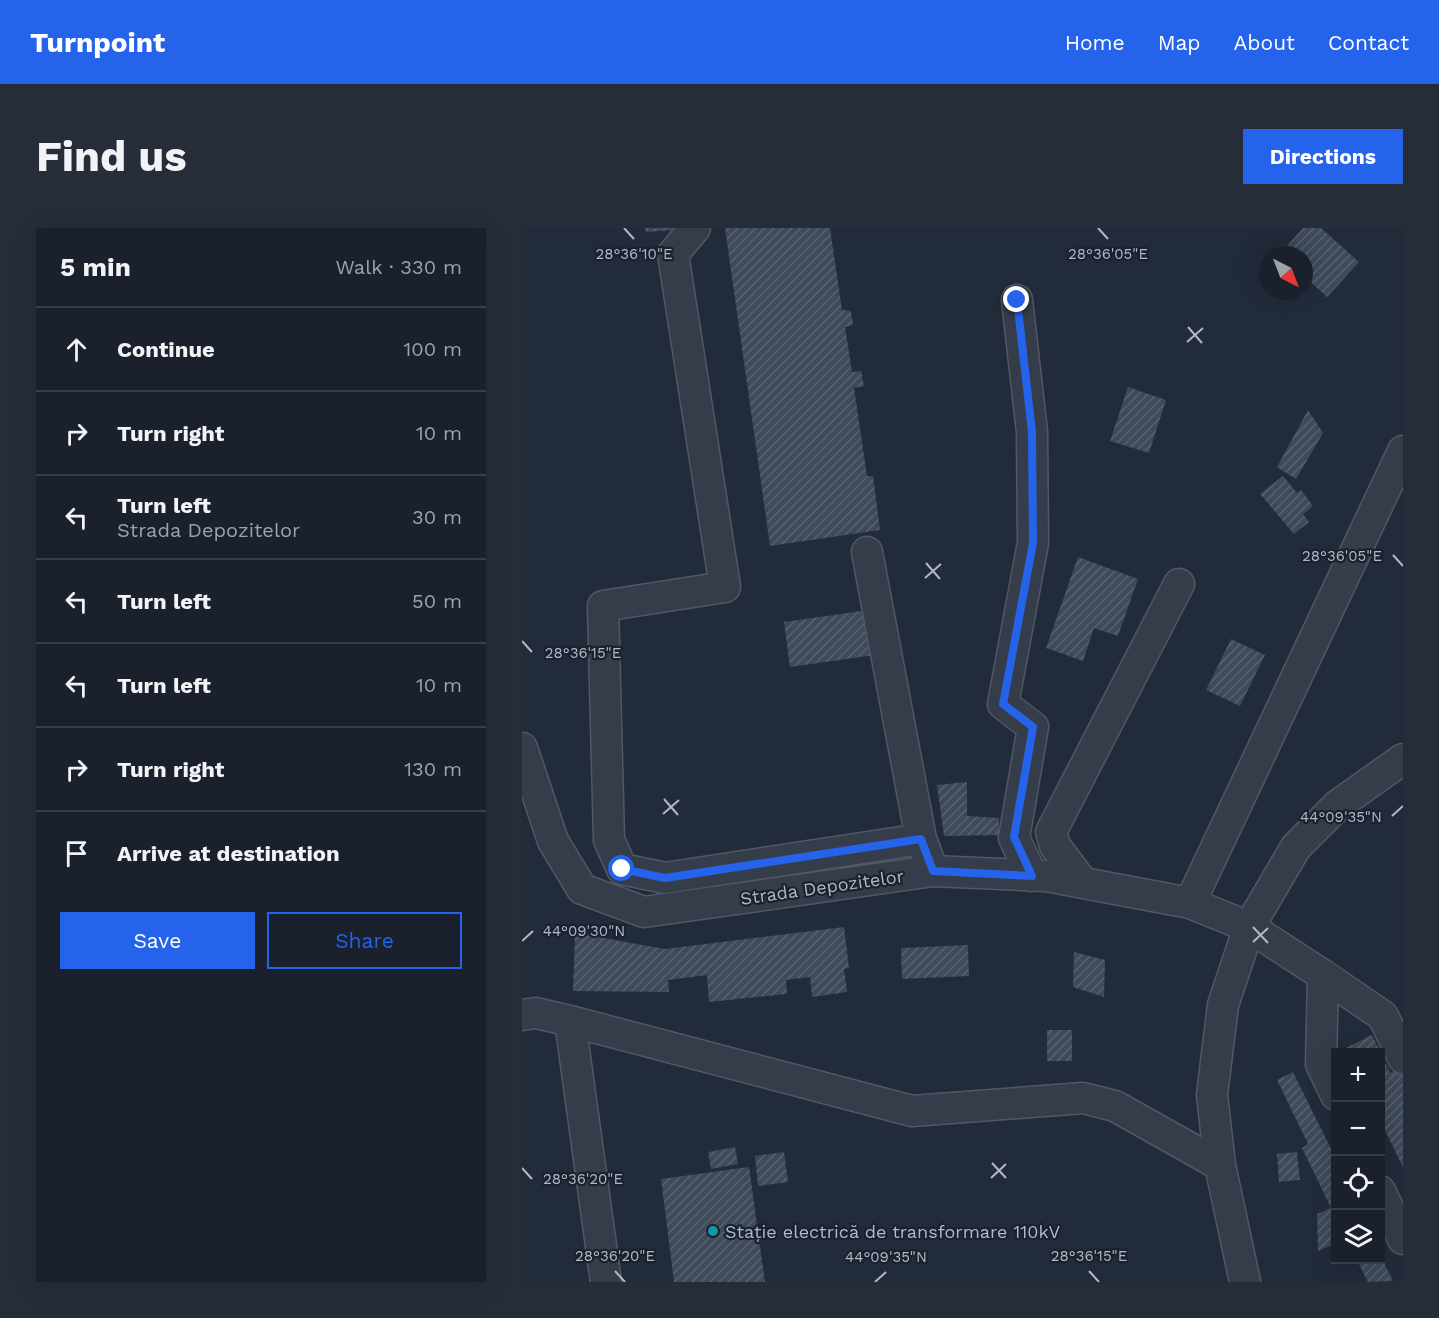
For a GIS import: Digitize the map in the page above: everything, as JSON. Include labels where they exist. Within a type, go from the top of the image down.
[{"type":"street","points":[[695,228],[673,254],[725,587],[603,606],[609,840],[622,869],[665,878],[921,839]]},
{"type":"street","points":[[1017,300],[1032,432],[1033,543],[1003,704],[1033,727],[1014,837],[1032,876]]},
{"type":"street","points":[[1190,903],[1403,451]]},
{"type":"street","points":[[867,552],[921,839],[933,871]]},
{"type":"street","points":[[1083,883],[1055,846],[1051,832],[1179,584]]},
{"type":"street","name":"Strada Depozitelor","points":[[522,748],[553,841],[582,889],[644,912],[933,871],[1032,876],[1190,903],[1249,927],[1383,1016],[1403,1058]]},
{"type":"street","points":[[1245,1282],[1220,1165],[1212,1095],[1222,1005],[1249,927],[1296,847],[1338,805],[1403,759]]},
{"type":"street","points":[[1323,975],[1321,1064],[1331,1086]]},
{"type":"street","points":[[522,1015],[536,1013],[570,1021],[912,1111],[1083,1098],[1115,1106],[1220,1165]]},
{"type":"street","points":[[570,1021],[606,1282]]},
{"type":"street","points":[[1385,1201],[1403,1239]]},
{"type":"building","points":[[645,228],[674,228],[674,230],[646,232]]},
{"type":"building","points":[[725,228],[830,228],[842,310],[851,311],[853,325],[845,327],[852,372],[861,371],[864,386],[854,388],[867,476],[873,476],[880,530],[770,546]]},
{"type":"building","points":[[1303,228],[1321,228],[1359,262],[1327,297],[1313,284],[1313,246],[1287,246]]},
{"type":"building","points":[[1128,387],[1166,400],[1149,453],[1110,441]]},
{"type":"building","points":[[1308,410],[1323,433],[1296,479],[1277,467]]},
{"type":"building","points":[[1283,476],[1297,493],[1301,490],[1313,506],[1303,514],[1309,522],[1294,534],[1260,494]]},
{"type":"building","points":[[1078,557],[1138,579],[1118,636],[1094,628],[1083,661],[1046,648]]},
{"type":"building","points":[[869,610],[875,655],[790,667],[784,622]]},
{"type":"building","points":[[1231,639],[1265,655],[1240,706],[1206,690]]},
{"type":"building","points":[[967,782],[967,816],[999,818],[999,835],[944,836],[937,785]]},
{"type":"building","points":[[844,927],[849,968],[844,969],[847,992],[812,997],[810,977],[786,980],[787,994],[709,1002],[707,975],[668,980],[669,992],[573,991],[575,933],[665,949]]},
{"type":"building","points":[[968,945],[969,976],[902,979],[901,948]]},
{"type":"building","points":[[1074,952],[1105,960],[1104,997],[1073,987]]},
{"type":"building","points":[[1047,1030],[1072,1030],[1072,1061],[1047,1061]]},
{"type":"building","points":[[1372,1035],[1378,1048],[1346,1048]]},
{"type":"building","points":[[1385,1062],[1390,1073],[1403,1067],[1403,1167],[1385,1130]]},
{"type":"building","points":[[1293,1072],[1331,1149],[1331,1208],[1302,1148],[1308,1144],[1277,1080]]},
{"type":"building","points":[[735,1147],[738,1164],[711,1169],[708,1152]]},
{"type":"building","points":[[784,1152],[788,1182],[758,1186],[755,1156]]},
{"type":"building","points":[[1297,1152],[1300,1180],[1279,1182],[1277,1154]]},
{"type":"building","name":"Stație electrică de transformare 110kV","points":[[749,1167],[765,1282],[674,1282],[661,1179]]},
{"type":"building","points":[[1331,1208],[1331,1245],[1318,1251],[1317,1214]]},
{"type":"building","points":[[1359,1264],[1384,1264],[1393,1281],[1368,1282]]},
{"type":"place","name":"Stație electrică de transformare 110kV","points":[[713,1231]]},
{"type":"route","points":[[622,869],[665,878],[921,839],[933,871],[1032,876],[1014,837],[1033,727],[1003,704],[1033,543],[1032,432],[1017,300]]}]
